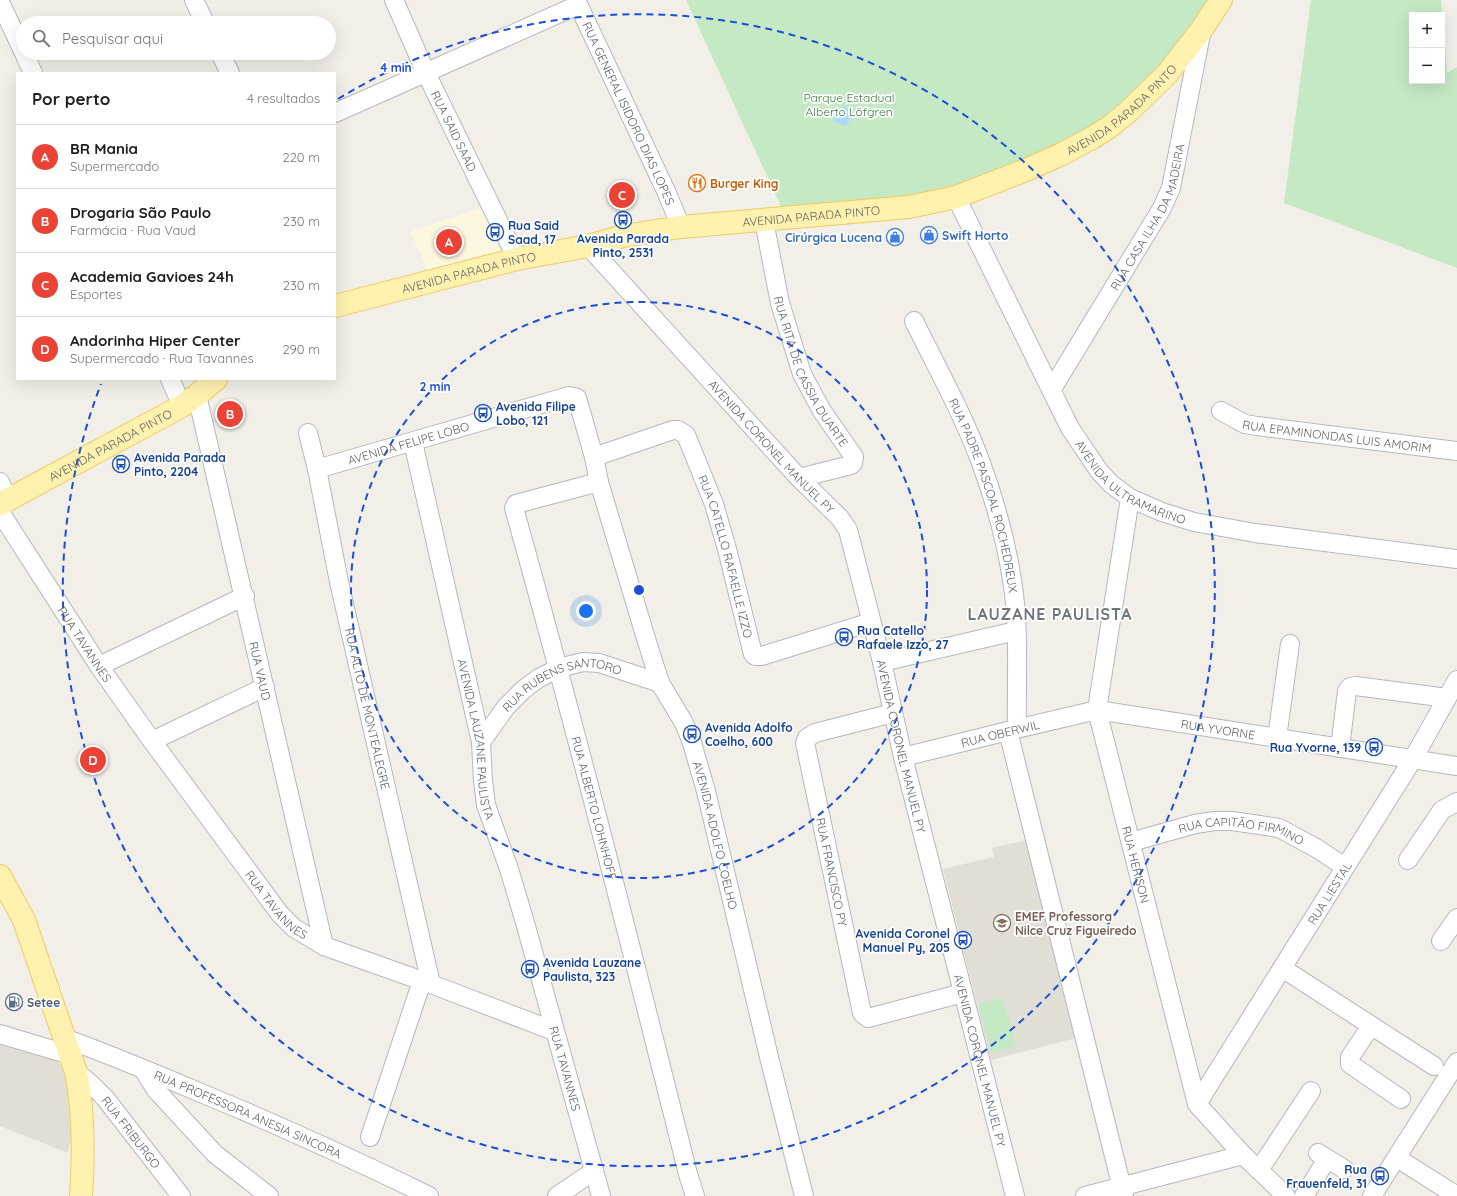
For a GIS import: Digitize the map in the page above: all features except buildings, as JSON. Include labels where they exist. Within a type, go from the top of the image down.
[{"type":"main road","name":"AVENIDA PARADA PINTO","points":[[337,302],[517,260],[588,246],[623,236],[681,227],[764,221],[909,207],[956,197],[1026,170],[1062,154],[1108,128],[1128,112],[1166,74],[1202,29],[1221,0]]},
{"type":"main road","name":"AVENIDA PARADA PINTO","points":[[2,500],[190,401],[215,380]]},
{"type":"main road","points":[[0,876],[6,897],[24,920],[70,1055],[81,1096],[83,1125],[81,1196]]},
{"type":"street","points":[[194,0],[202,16]]},
{"type":"street","name":"RUA SAID SAAD","points":[[394,0],[426,73],[517,260]]},
{"type":"street","points":[[0,2],[16,37]]},
{"type":"street","points":[[336,113],[426,73],[577,3]]},
{"type":"street","name":"RUA GENERAL ISIDORO DIAS LOPES","points":[[577,3],[664,186],[681,227]]},
{"type":"street","name":"RUA CASA ILHA DA MADEIRA","points":[[1052,389],[1162,208],[1171,188],[1202,29]]},
{"type":"street","points":[[27,60],[33,72]]},
{"type":"street","points":[[224,60],[230,72]]},
{"type":"street","name":"AVENIDA ULTRAMARINO","points":[[956,197],[1070,428],[1099,471],[1111,484],[1130,498],[1162,512],[1194,522],[1255,533],[1457,559]]},
{"type":"street","name":"RUA RITA DE CASSIA DUARTE","points":[[764,221],[780,303],[802,374],[822,412],[854,457],[851,465],[799,478]]},
{"type":"street","name":"AVENIDA CORONEL MANUEL PY","points":[[588,246],[799,478],[840,518],[848,530],[882,662],[903,757],[1014,1196]]},
{"type":"street","name":"RUA PADRE PASCOAL ROCHEDREUX","points":[[914,321],[967,428],[985,476],[1005,540],[1013,581],[1016,631],[1012,730],[1123,1192]]},
{"type":"street","name":"RUA VAUD","points":[[171,380],[190,401],[245,596],[324,946]]},
{"type":"street","name":"AVENIDA FELIPE LOBO","points":[[317,469],[569,396]]},
{"type":"street","name":"AVENIDA ADOLFO COELHO","points":[[569,396],[574,396],[578,401],[594,457],[599,482],[660,683],[684,723],[692,743],[704,784],[767,1050],[804,1196]]},
{"type":"street","name":"RUA EPAMINONDAS LUIS AMORIM","points":[[1221,411],[1245,424],[1457,451]]},
{"type":"street","name":"RUA CATELLO RAFAELLE IZZO","points":[[594,457],[673,430],[678,430],[686,435],[714,504],[727,549],[753,654],[756,656],[762,656],[871,622]]},
{"type":"street","name":"RUA ALTO DE MONTEALEGRE","points":[[308,433],[317,469],[340,590],[426,983]]},
{"type":"street","name":"AVENIDA LAUZANE PAULISTA","points":[[413,442],[481,742],[486,805],[509,869],[554,1031]]},
{"type":"street","name":"RUA ALBERTO LOHNHOFF","points":[[599,482],[516,504],[515,506],[559,668],[694,1196]]},
{"type":"street","name":"RUA HERISON","points":[[1130,498],[1097,710],[1197,1104],[1243,1155],[1286,1196]]},
{"type":"street","name":"RUA TAVANNES","points":[[2,500],[99,666],[152,741],[280,914],[294,928],[324,946],[554,1031],[601,1196]]},
{"type":"street","points":[[99,666],[245,596]]},
{"type":"street","points":[[882,662],[1016,631]]},
{"type":"street","points":[[1277,738],[1290,644]]},
{"type":"street","name":"RUA RUBENS SANTORO","points":[[481,742],[506,707],[524,689],[539,678],[559,668],[584,662],[599,663],[660,683]]},
{"type":"street","name":"RUA LIESTAL","points":[[1197,1104],[1413,759],[1457,680]]},
{"type":"street","points":[[1340,748],[1347,691],[1350,687],[1356,686],[1447,698]]},
{"type":"street","points":[[152,741],[265,687]]},
{"type":"street","name":"RUA OBERWIL","points":[[903,757],[1097,710]]},
{"type":"street","name":"RUA YVORNE","points":[[1097,710],[1457,766]]},
{"type":"street","name":"RUA FRANCISCO PY","points":[[893,713],[815,733],[807,738],[805,743],[862,1013],[868,1018],[963,993]]},
{"type":"street","points":[[1408,860],[1442,810],[1457,802]]},
{"type":"street","name":"RUA CAPITÃO FIRMINO","points":[[1131,842],[1195,824],[1215,821],[1232,821],[1279,828],[1316,848],[1345,867]]},
{"type":"street","points":[[1441,941],[1457,918]]},
{"type":"street","points":[[1282,968],[1434,1066]]},
{"type":"street","points":[[370,1137],[426,983]]},
{"type":"street","points":[[1372,1026],[1350,1057],[1350,1064],[1401,1099]]},
{"type":"street","name":"RUA PROFESSORA ANESIA SINCORA","points":[[0,1034],[70,1055],[143,1069],[369,1166],[428,1196]]},
{"type":"street","name":"RUA FRIBURGO","points":[[70,1055],[91,1084],[105,1098],[181,1196]]},
{"type":"street","points":[[1372,1196],[1457,1062]]},
{"type":"street","points":[[143,1069],[156,1090],[215,1154],[269,1196]]},
{"type":"street","points":[[1259,1170],[1311,1091]]},
{"type":"street","points":[[1085,1196],[1123,1192],[1243,1155]]},
{"type":"street","points":[[1304,1196],[1323,1156],[1344,1169]]},
{"type":"street","points":[[1397,1158],[1457,1196]]},
{"type":"street","points":[[557,1196],[594,1171]]},
{"type":"shaded area","points":[[484,207],[506,255],[430,273],[410,232]]},
{"type":"shaded area","name":"EMEF Professora Nilce Cruz Figueiredo","points":[[1027,840],[1076,1038],[991,1060],[943,869],[994,857],[992,848]]},
{"type":"shaded area","points":[[0,1042],[51,1058],[61,1065],[69,1091],[72,1127],[68,1153],[0,1126]]},
{"type":"green space","name":"Parque Estadual Alberto Löfgren","points":[[686,0],[1230,0],[1149,91],[1087,134],[952,192],[785,215]]},
{"type":"green space","points":[[1311,0],[1441,0],[1442,12],[1409,12],[1409,84],[1445,84],[1445,49],[1447,73],[1457,67],[1457,268],[1284,203]]},
{"type":"green space","points":[[1003,998],[1016,1046],[991,1053],[978,1004]]},
{"type":"water","points":[[845,106],[853,115],[846,126],[833,121],[835,111]]},
{"type":"place","name":"Burger King","points":[[697,183]]},
{"type":"place","name":"Academia Gavioes 24h","points":[[622,195]]},
{"type":"place","name":"Avenida Parada Pinto, 2531","points":[[623,220]]},
{"type":"place","name":"Rua Said Saad, 17","points":[[495,232]]},
{"type":"place","name":"Swift Horto","points":[[929,235]]},
{"type":"place","name":"Cirúrgica Lucena","points":[[895,237]]},
{"type":"place","name":"BR Mania","points":[[449,242]]},
{"type":"place","name":"Avenida Filipe Lobo, 121","points":[[483,413]]},
{"type":"place","name":"Drogaria São Paulo","points":[[230,414]]},
{"type":"place","name":"Avenida Parada Pinto, 2204","points":[[121,464]]},
{"type":"place","name":"Rua Catello Rafaele Izzo, 27","points":[[844,637]]},
{"type":"place","name":"Avenida Adolfo Coelho, 600","points":[[692,734]]},
{"type":"place","name":"Rua Yvorne, 139","points":[[1374,747]]},
{"type":"place","name":"Andorinha Hiper Center","points":[[93,760]]},
{"type":"place","name":"EMEF Professora Nilce Cruz Figueiredo","points":[[1002,923]]},
{"type":"place","name":"Avenida Coronel Manuel Py, 205","points":[[963,940]]},
{"type":"place","name":"Avenida Lauzane Paulista, 323","points":[[530,969]]},
{"type":"place","name":"Setee","points":[[14,1002]]},
{"type":"place","name":"Rua Frauenfeld, 31","points":[[1380,1176]]},
{"type":"district","name":"LAUZANE PAULISTA","points":[[1050,614]]}]
